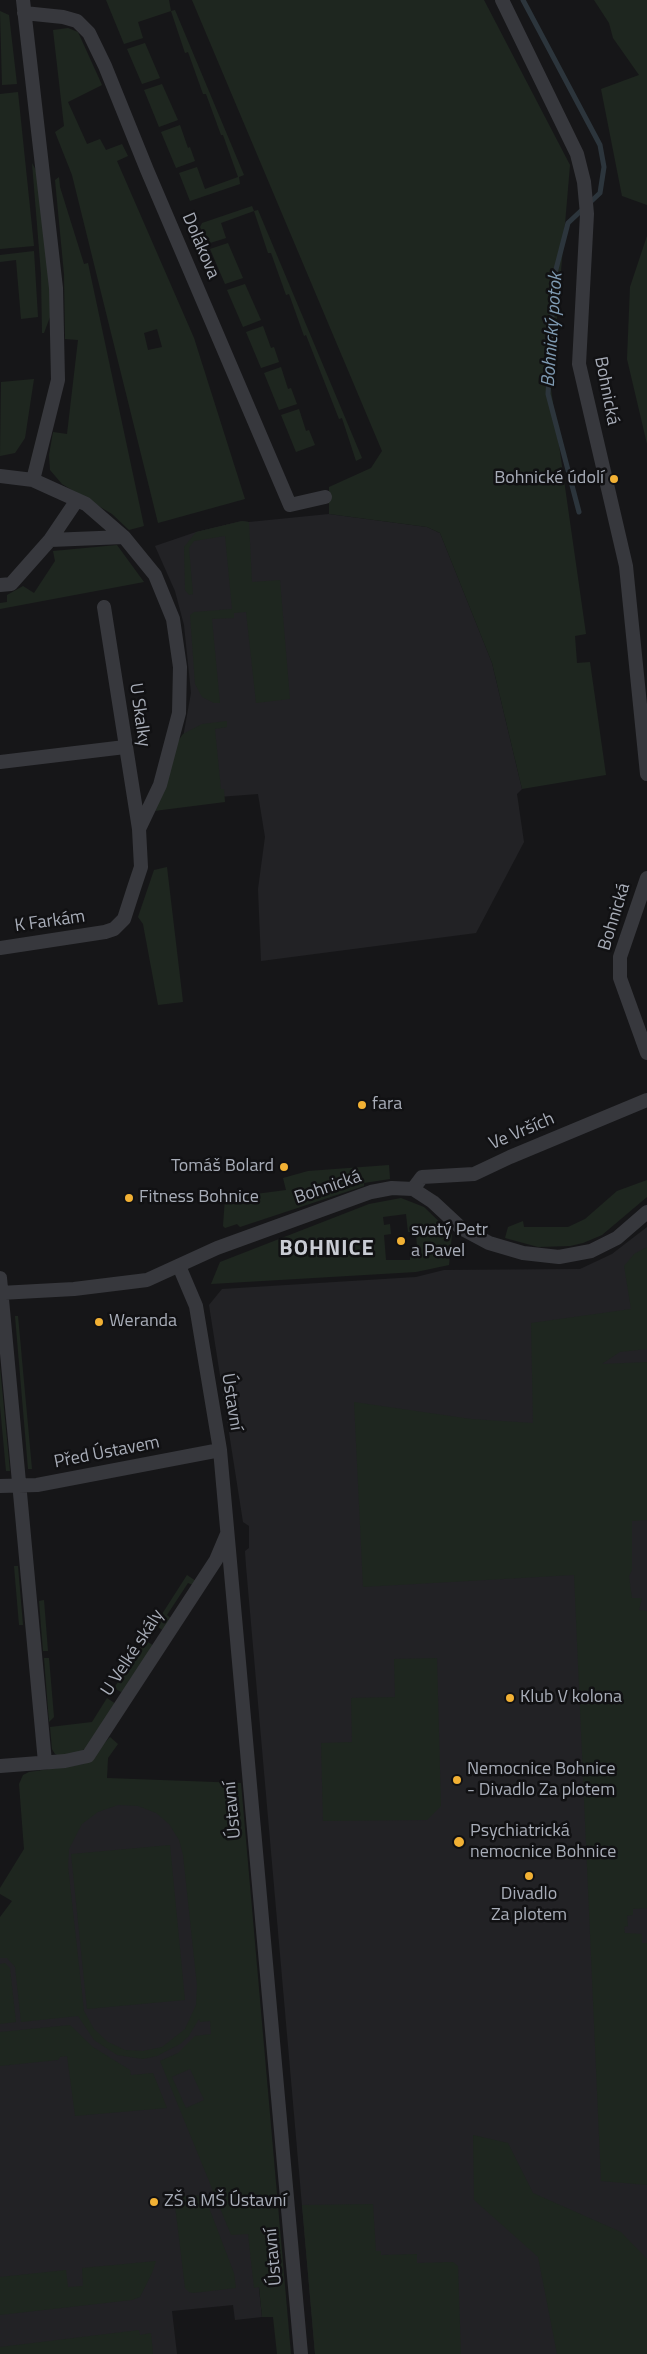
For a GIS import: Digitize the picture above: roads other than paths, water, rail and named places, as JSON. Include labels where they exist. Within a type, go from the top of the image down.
[{"type":"street","name":"Bohnická","points":[[502,0],[578,154],[586,193],[587,214],[579,364],[626,566],[647,774]]},
{"type":"street","name":"Dolákova","points":[[33,480],[58,380],[56,288],[24,7],[77,21],[89,33],[105,66],[147,170],[290,504],[325,497]]},
{"type":"street","name":"U Skalky","points":[[0,476],[33,480],[86,504],[124,537],[155,575],[173,620],[180,667],[179,713],[160,785],[139,829]]},
{"type":"street","points":[[0,585],[11,584],[50,540],[76,500]]},
{"type":"street","points":[[50,540],[124,537]]},
{"type":"street","name":"U Skalky","points":[[104,607],[139,829],[141,867],[124,919],[114,929],[105,932]]},
{"type":"street","points":[[0,762],[125,746]]},
{"type":"street","name":"Bohnická","points":[[647,878],[620,957],[620,978],[647,1053]]},
{"type":"street","name":"K Farkám","points":[[0,948],[105,932]]},
{"type":"street","name":"Ve Vrších","points":[[414,1189],[422,1177],[474,1174],[647,1100]]},
{"type":"street","name":"Bohnická","points":[[1,1293],[74,1289],[147,1280],[217,1248],[371,1192],[392,1188],[414,1189]]},
{"type":"street","points":[[414,1189],[433,1202],[461,1228],[489,1243],[522,1254],[559,1257],[591,1251],[617,1238],[647,1212]]},
{"type":"street","name":"Ústavní","points":[[179,1266],[196,1306],[220,1450],[301,2354]]},
{"type":"street","points":[[0,1278],[45,1762]]},
{"type":"street","name":"Před Ústavem","points":[[0,1486],[38,1485],[220,1450]]},
{"type":"street","name":"U Velké skály","points":[[4,1766],[88,1756],[216,1560],[228,1531]]},
{"type":"waterway","name":"Bohnický potok","points":[[523,0],[600,145],[604,167],[600,193],[568,223],[554,277],[548,394],[579,512]]},
{"type":"place","name":"Bohnické údolí","points":[[614,479]]},
{"type":"place","name":"fara","points":[[362,1105]]},
{"type":"place","name":"Tomáš Bolard","points":[[284,1167]]},
{"type":"place","name":"Fitness Bohnice","points":[[129,1198]]},
{"type":"place","name":"svatý Petr a Pavel","points":[[401,1241]]},
{"type":"place","name":"Weranda","points":[[99,1322]]},
{"type":"place","name":"Klub V kolona","points":[[510,1698]]},
{"type":"place","name":"Nemocnice Bohnice - Divadlo Za plotem","points":[[457,1780]]},
{"type":"place","name":"Psychiatrická nemocnice Bohnice","points":[[459,1842]]},
{"type":"place","name":"Divadlo Za plotem","points":[[529,1876]]},
{"type":"place","name":"ZŠ a MŠ Ústavní","points":[[154,2202]]},
{"type":"district","name":"BOHNICE","points":[[327,1250]]}]
